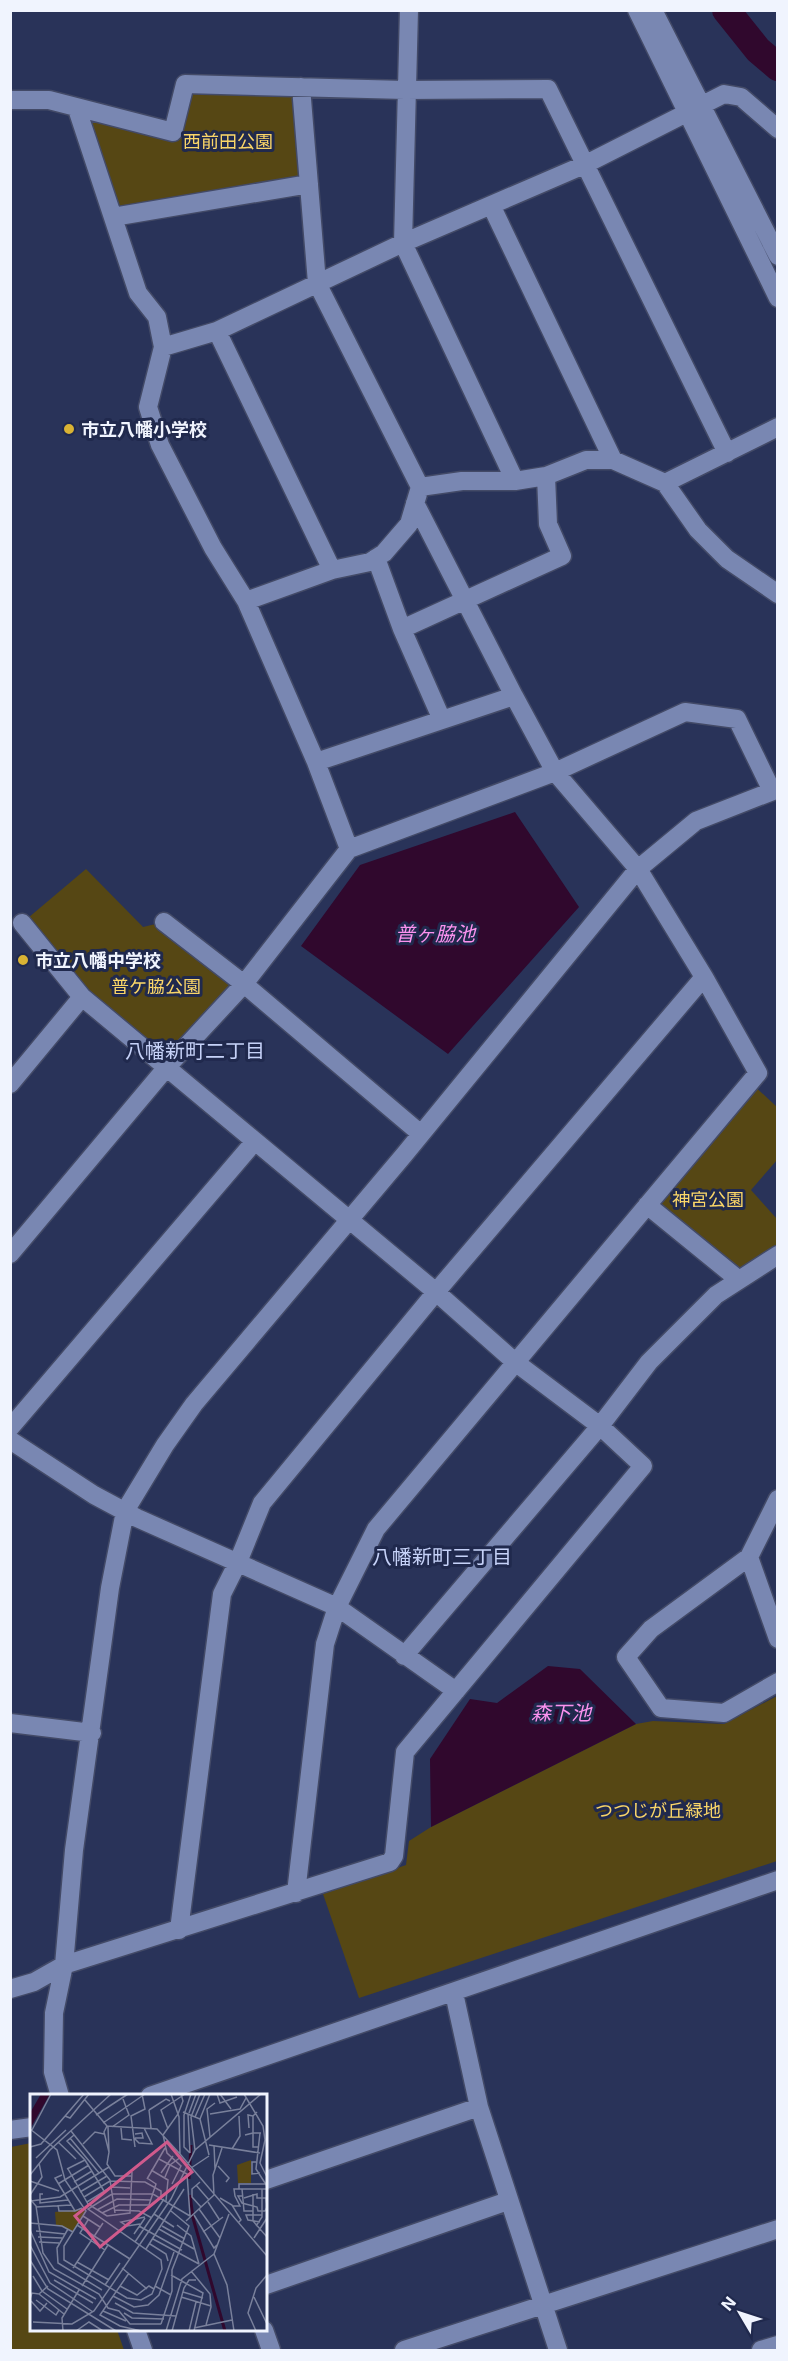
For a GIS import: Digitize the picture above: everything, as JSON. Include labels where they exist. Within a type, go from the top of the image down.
[{"type":"street","points":[[409,10],[405,90],[403,243],[515,481]]},
{"type":"street","points":[[637,10],[777,256]]},
{"type":"street","points":[[653,10],[777,298]]},
{"type":"street","points":[[10,100],[49,100],[172,132],[185,84],[405,90],[548,89],[726,453]]},
{"type":"street","points":[[296,1893],[325,1644],[337,1607],[376,1529],[758,1073],[704,977],[638,869],[555,772],[465,600],[317,283],[301,87]]},
{"type":"street","points":[[163,347],[217,331],[403,243],[584,165],[724,94],[741,97],[777,129]]},
{"type":"street","points":[[77,109],[138,293],[157,316],[163,347],[148,407],[160,445],[213,548],[246,601],[316,762],[349,849]]},
{"type":"street","points":[[112,218],[309,184]]},
{"type":"street","points":[[491,205],[614,460]]},
{"type":"street","points":[[217,331],[332,570]]},
{"type":"street","points":[[665,483],[777,428]]},
{"type":"street","points":[[417,495],[462,481],[515,481],[546,476],[586,460],[614,460],[665,483],[698,530],[727,559],[777,594]]},
{"type":"street","points":[[402,629],[562,556],[548,524],[546,476]]},
{"type":"street","points":[[246,601],[332,570],[370,562],[384,553],[409,524],[417,495]]},
{"type":"street","points":[[376,558],[402,629],[442,720]]},
{"type":"street","points":[[316,762],[514,696],[516,700]]},
{"type":"street","points":[[10,1254],[167,1067],[244,984],[349,849],[555,772],[685,712],[736,718],[775,790],[696,821],[638,869],[421,1134],[194,1404],[165,1445],[125,1511],[110,1588],[92,1733],[74,1850],[64,1965],[54,2013],[52,2072],[59,2094]]},
{"type":"street","points":[[164,922],[244,984],[421,1134]]},
{"type":"street","points":[[10,1989],[34,1982],[64,1965],[390,1862],[394,1856],[405,1752],[643,1466],[600,1426],[515,1362],[436,1292],[82,997],[22,923]]},
{"type":"street","points":[[178,1930],[222,1594],[262,1503],[436,1292],[704,977]]},
{"type":"street","points":[[10,1084],[82,997]]},
{"type":"street","points":[[10,1428],[255,1141]]},
{"type":"street","points":[[647,1205],[739,1280]]},
{"type":"street","points":[[404,1656],[600,1426],[649,1362],[716,1295],[777,1255]]},
{"type":"street","points":[[10,1440],[94,1495],[137,1518],[337,1607],[456,1691]]},
{"type":"street","points":[[777,1499],[749,1557],[651,1629],[626,1657],[661,1708],[724,1713],[777,1682]]},
{"type":"street","points":[[749,1557],[777,1639]]},
{"type":"street","points":[[10,1723],[92,1733]]},
{"type":"street","points":[[156,2094],[777,1880]]},
{"type":"street","points":[[454,1993],[479,2107],[558,2350]]},
{"type":"street","points":[[267,2180],[479,2107]]},
{"type":"street","points":[[10,2130],[30,2127]]},
{"type":"street","points":[[267,2285],[508,2201]]},
{"type":"street","points":[[404,2350],[777,2229]]},
{"type":"street","points":[[136,2331],[143,2350]]},
{"type":"street","points":[[264,2331],[271,2350]]},
{"type":"street","points":[[761,2350],[777,2345]]},
{"type":"green space","name":"西前田公園","points":[[185,84],[301,87],[309,184],[113,217],[77,109],[172,132]]},
{"type":"green space","name":"普ケ脇公園","points":[[86,869],[143,927],[164,922],[244,984],[167,1067],[82,997],[22,923]]},
{"type":"green space","name":"神宮公園","points":[[750,1082],[777,1107],[777,1160],[751,1190],[777,1219],[777,1254],[739,1280],[647,1205]]},
{"type":"green space","name":"つつじが丘緑地","points":[[777,1696],[777,1861],[359,1998],[323,1894],[406,1865],[409,1841],[431,1827],[636,1724],[653,1721],[724,1724]]},
{"type":"green space","points":[[30,2143],[30,2331],[117,2331],[124,2350],[11,2350],[11,2147]]},
{"type":"water","name":"普ヶ脇池","points":[[515,812],[579,907],[448,1054],[301,946],[360,865]]},
{"type":"water","name":"森下池","points":[[548,1666],[580,1669],[636,1724],[431,1827],[430,1759],[470,1699],[497,1703]]},
{"type":"waterway","points":[[726,10],[758,50],[778,67]]},
{"type":"place","name":"市立八幡小学校","points":[[69,429]]},
{"type":"place","name":"市立八幡中学校","points":[[23,960]]},
{"type":"district","name":"八幡新町二丁目","points":[[195,1051]]},
{"type":"district","name":"八幡新町三丁目","points":[[442,1557]]}]
